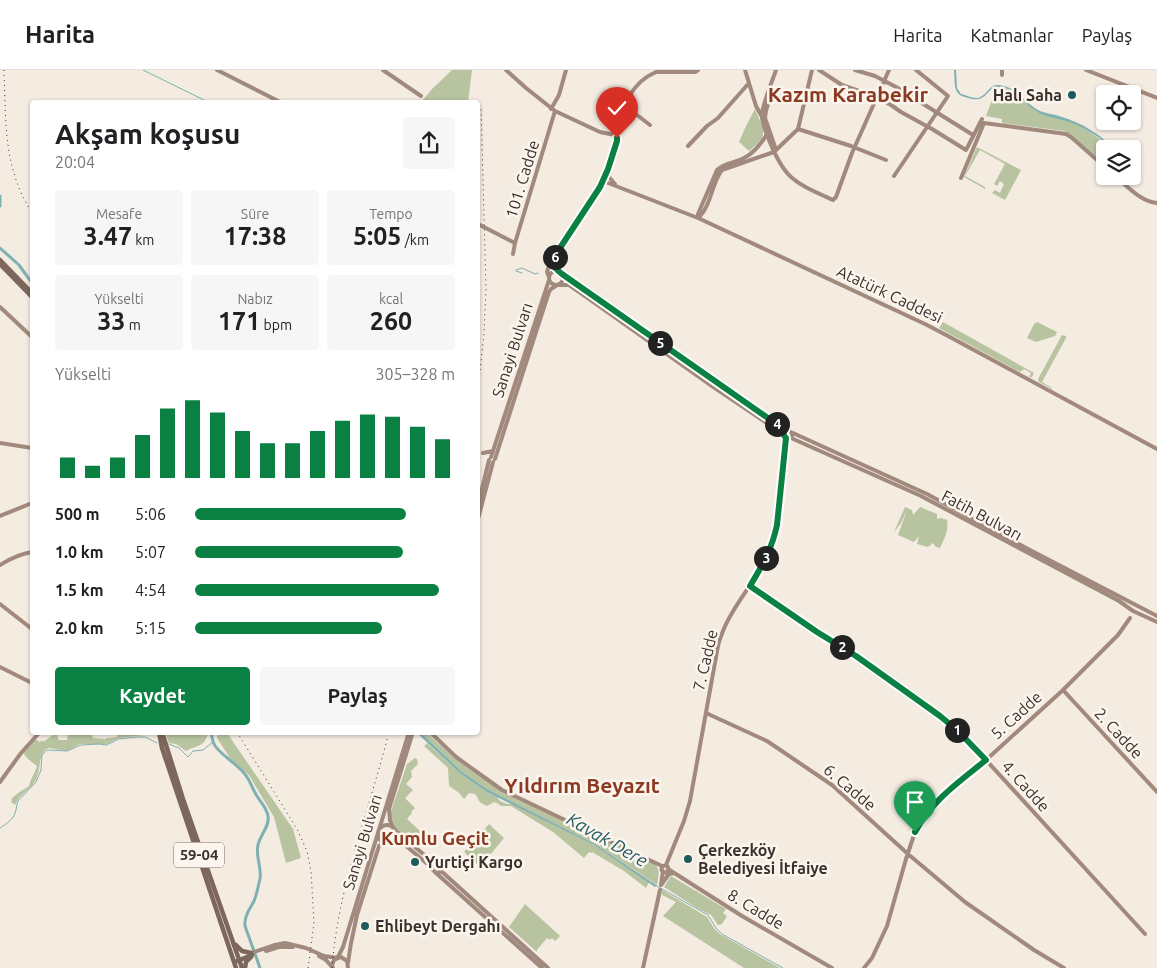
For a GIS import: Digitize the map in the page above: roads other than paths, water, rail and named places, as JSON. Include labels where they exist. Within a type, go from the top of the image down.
[{"type":"main road","points":[[0,260],[30,291]]},
{"type":"main road","points":[[0,264],[30,296]]},
{"type":"main road","name":"59-04","points":[[161,735],[236,960],[243,968]]},
{"type":"main road","name":"59-04","points":[[163,745],[232,939],[236,968]]},
{"type":"main road","points":[[232,939],[242,952],[251,954]]},
{"type":"main road","points":[[236,960],[251,954]]},
{"type":"main road","points":[[243,968],[251,954]]},
{"type":"street","points":[[217,70],[276,100]]},
{"type":"street","points":[[383,70],[421,96]]},
{"type":"street","points":[[506,70],[553,110],[600,132],[615,136]]},
{"type":"street","name":"101. Cadde","points":[[513,254],[566,70]]},
{"type":"street","points":[[745,70],[756,106],[764,118],[775,151]]},
{"type":"street","points":[[777,70],[763,109],[767,134],[787,174],[798,183],[833,200],[836,198],[854,148],[889,70]]},
{"type":"street","points":[[698,218],[722,170],[775,151],[798,129],[812,70]]},
{"type":"street","points":[[819,70],[842,85],[876,98],[966,150],[982,119]]},
{"type":"street","points":[[855,70],[871,74],[896,87],[973,135]]},
{"type":"street","points":[[894,176],[948,96],[916,70]]},
{"type":"street","points":[[1086,70],[1157,98]]},
{"type":"street","points":[[607,181],[605,176],[617,141],[615,136],[624,105],[637,85],[656,71],[696,71]]},
{"type":"street","points":[[688,146],[707,126],[718,118],[749,83]]},
{"type":"street","points":[[624,105],[650,125]]},
{"type":"street","points":[[961,178],[984,123],[1066,134],[1096,159]]},
{"type":"street","points":[[798,129],[886,160]]},
{"type":"street","points":[[698,218],[717,170],[744,159],[757,148],[767,134]]},
{"type":"street","points":[[549,265],[600,187],[607,181],[608,169]]},
{"type":"street","name":"Atatürk Caddesi","points":[[607,181],[698,218],[948,336],[1157,449]]},
{"type":"street","points":[[1126,185],[1146,201],[1157,203]]},
{"type":"street","points":[[480,226],[515,243]]},
{"type":"street","points":[[554,268],[552,262],[558,251]]},
{"type":"street","name":"Fatih Bulvarı","points":[[549,265],[786,435]]},
{"type":"street","name":"Sanayi Bulvarı","points":[[480,510],[493,451],[549,278],[547,272],[549,265]]},
{"type":"street","points":[[553,272],[561,273],[563,281],[558,285],[551,283],[549,278],[553,272]]},
{"type":"street","name":"Fatih Bulvarı","points":[[558,285],[568,285],[585,296],[786,435],[915,494],[1157,622]]},
{"type":"street","name":"Sanayi Bulvarı","points":[[480,498],[549,292],[558,285]]},
{"type":"street","points":[[0,307],[30,335]]},
{"type":"street","points":[[786,435],[793,433]]},
{"type":"street","name":"Fatih Bulvarı","points":[[786,435],[793,433],[927,494],[1157,616]]},
{"type":"street","name":"7. Cadde","points":[[643,968],[665,869],[690,801],[718,646],[723,631],[767,557],[774,539],[786,435]]},
{"type":"street","points":[[0,442],[30,447]]},
{"type":"street","points":[[483,453],[493,451]]},
{"type":"street","points":[[0,516],[30,504]]},
{"type":"street","points":[[1024,551],[1027,551],[1028,548]]},
{"type":"street","points":[[0,565],[20,554],[30,552]]},
{"type":"street","name":"4. Cadde","points":[[750,586],[856,656],[957,730],[1145,934]]},
{"type":"street","points":[[0,604],[30,627]]},
{"type":"street","points":[[1130,609],[1134,604]]},
{"type":"street","points":[[1138,613],[1140,607]]},
{"type":"street","name":"5. Cadde","points":[[864,968],[872,958],[887,926],[906,860],[910,857],[910,848],[917,828],[936,803],[1063,690],[1118,635],[1130,618]]},
{"type":"street","points":[[0,667],[30,682]]},
{"type":"street","name":"2. Cadde","points":[[1063,690],[1157,792]]},
{"type":"street","name":"6. Cadde","points":[[706,713],[767,741],[824,780],[843,794],[910,857],[965,902],[1034,950],[1064,968]]},
{"type":"street","points":[[0,782],[21,753],[37,735]]},
{"type":"street","name":"Sanayi Bulvarı","points":[[333,968],[334,960],[338,958],[343,947],[408,735]]},
{"type":"street","name":"Sanayi Bulvarı","points":[[394,828],[390,820],[389,809],[412,735]]},
{"type":"street","name":"8. Cadde","points":[[433,735],[456,757],[502,790],[674,873],[742,916],[832,968]]},
{"type":"street","points":[[433,866],[405,845],[386,843],[380,839],[378,831],[380,828],[385,825],[394,828],[433,866],[438,872],[541,964],[548,968]]},
{"type":"street","points":[[386,843],[394,839],[396,834],[394,828]]},
{"type":"street","name":"Sanayi Bulvarı","points":[[349,966],[356,920],[370,872],[379,846],[386,843]]},
{"type":"street","points":[[903,850],[910,848]]},
{"type":"street","points":[[661,887],[669,874],[674,873]]},
{"type":"street","points":[[262,951],[285,943],[306,948],[324,956],[344,958],[349,966]]},
{"type":"street","points":[[251,954],[286,946],[306,950],[326,960],[333,968]]},
{"type":"water","points":[[954,70],[956,70],[957,88],[961,94],[974,98],[982,96],[995,85],[1005,86],[1016,92],[1040,111],[1077,122],[1104,140],[1079,126],[1039,113],[1014,92],[1004,88],[994,88],[983,97],[975,99],[961,95],[955,87]]},
{"type":"water","points":[[419,735],[423,735],[462,772],[487,789],[595,844],[656,886],[594,845],[487,792],[461,774]]},
{"type":"waterway","points":[[143,70],[204,100]]},
{"type":"waterway","points":[[0,196],[0,206]]},
{"type":"waterway","points":[[0,248],[19,265],[30,280]]},
{"type":"waterway","points":[[516,270],[522,268],[535,274],[538,273]]},
{"type":"waterway","points":[[516,271],[522,273]]},
{"type":"waterway","points":[[212,735],[216,747],[246,776],[267,813],[268,823],[257,849],[260,879],[255,898],[245,919],[245,926],[260,968]]},
{"type":"waterway","points":[[0,828],[13,818],[18,801],[36,782],[41,770],[42,755],[47,750],[67,751],[81,745],[106,745],[118,739],[137,737],[145,737],[157,743]]},
{"type":"waterway","points":[[169,744],[179,748],[188,757],[193,751],[203,750],[213,742]]},
{"type":"waterway","name":"Kavak Dere","points":[[655,885],[708,915],[722,934],[783,968]]},
{"type":"railway","points":[[4,70],[6,126],[11,162],[16,179],[30,209]]},
{"type":"railway","points":[[480,371],[486,289],[481,106]]},
{"type":"railway","points":[[239,735],[297,829],[307,851],[311,871],[314,923],[308,968]]},
{"type":"railway","points":[[332,968],[335,938],[347,879],[388,735]]},
{"type":"place","name":"Halı Saha","points":[[1072,95]]},
{"type":"place","name":"Çerkezköy Belediyesi İtfaiye","points":[[688,859]]},
{"type":"place","name":"Yurtiçi Kargo","points":[[415,862]]},
{"type":"place","name":"Ehlibeyt Dergahı","points":[[365,926]]},
{"type":"district","name":"Kazım Karabekir","points":[[848,95]]},
{"type":"district","name":"Yıldırım Beyazıt","points":[[582,786]]},
{"type":"district","name":"Kumlu Geçit","points":[[435,838]]}]
